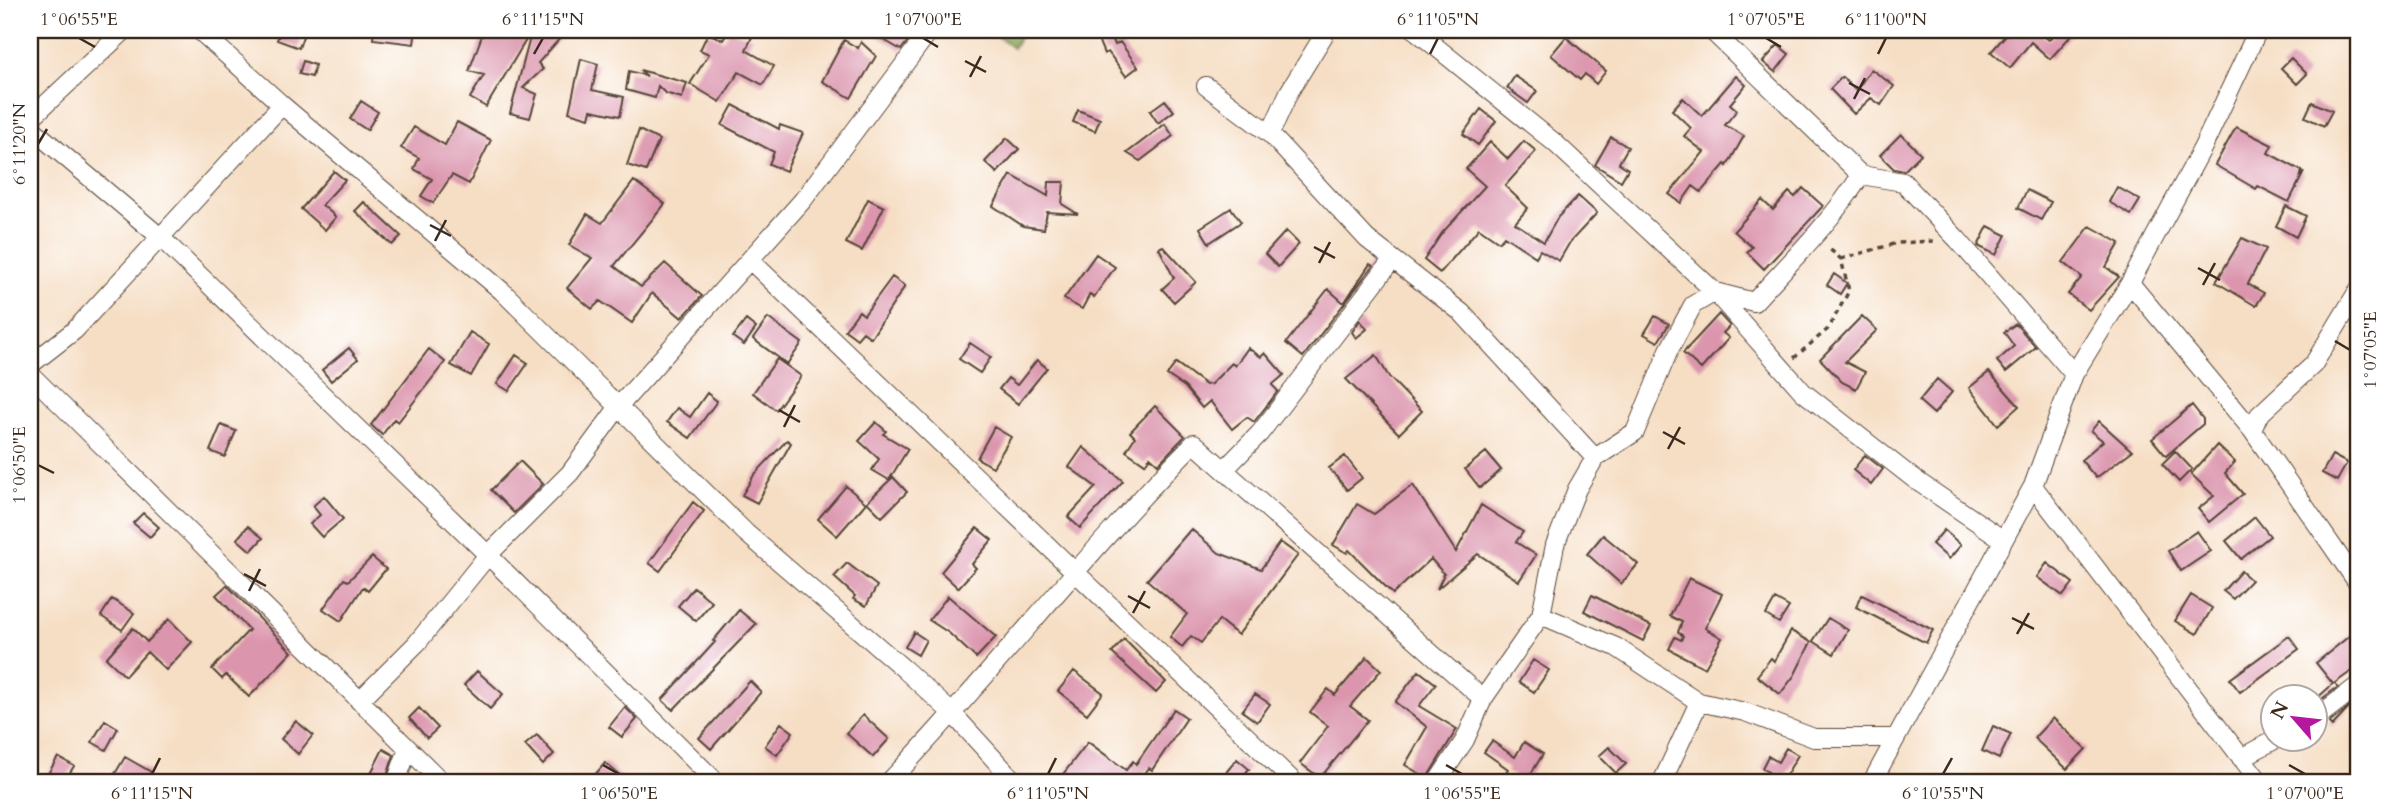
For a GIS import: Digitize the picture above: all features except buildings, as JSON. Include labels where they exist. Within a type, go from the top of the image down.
[{"type":"street","points":[[30,119],[125,30]]},
{"type":"street","points":[[199,30],[282,105],[502,291],[620,405],[746,533],[953,714],[1015,782]]},
{"type":"street","points":[[359,701],[417,643],[488,555],[570,473],[620,405],[803,201],[930,30]]},
{"type":"street","points":[[1270,134],[1289,92],[1327,30]]},
{"type":"street","points":[[1415,30],[1555,143],[1715,292],[1803,393],[1914,479],[2002,539]]},
{"type":"street","points":[[1711,30],[1861,174],[1903,182],[1958,240],[2074,374]]},
{"type":"street","points":[[1872,782],[2032,486],[2074,374],[2130,283],[2203,147],[2258,30]]},
{"type":"street","points":[[1206,86],[1270,134],[1355,222],[1367,239],[1462,313],[1595,458]]},
{"type":"street","points":[[30,365],[75,330],[282,105]]},
{"type":"street","points":[[30,127],[159,236],[488,555],[716,782]]},
{"type":"street","points":[[1437,782],[1465,740],[1483,699],[1541,615],[1555,545],[1577,489],[1595,458],[1635,432],[1670,350],[1693,306],[1715,292],[1754,302],[1811,235],[1841,206],[1861,174]]},
{"type":"street","points":[[750,260],[1294,782]]},
{"type":"street","points":[[1224,470],[1260,433],[1392,260]]},
{"type":"street","points":[[2130,283],[2252,429],[2359,585]]},
{"type":"street","points":[[2252,429],[2259,415],[2312,365],[2359,289]]},
{"type":"street","points":[[30,374],[442,782]]},
{"type":"street","points":[[889,782],[953,714],[1075,570],[1194,443],[1483,699]]},
{"type":"street","points":[[2032,486],[2260,782]]},
{"type":"street","points":[[1541,615],[1616,648],[1699,702],[1745,712],[1814,738],[1896,738]]},
{"type":"street","points":[[2330,707],[2359,685]]},
{"type":"street","points":[[1662,782],[1699,702]]},
{"type":"street","points":[[2241,758],[2260,748]]},
{"type":"street","points":[[396,782],[408,749]]},
{"type":"path","points":[[1769,353],[1793,358],[1828,329],[1849,291],[1841,259],[1811,235]]},
{"type":"path","points":[[1841,259],[1897,243],[1958,240]]},
{"type":"green space","points":[[989,30],[1023,30],[1013,48]]}]
